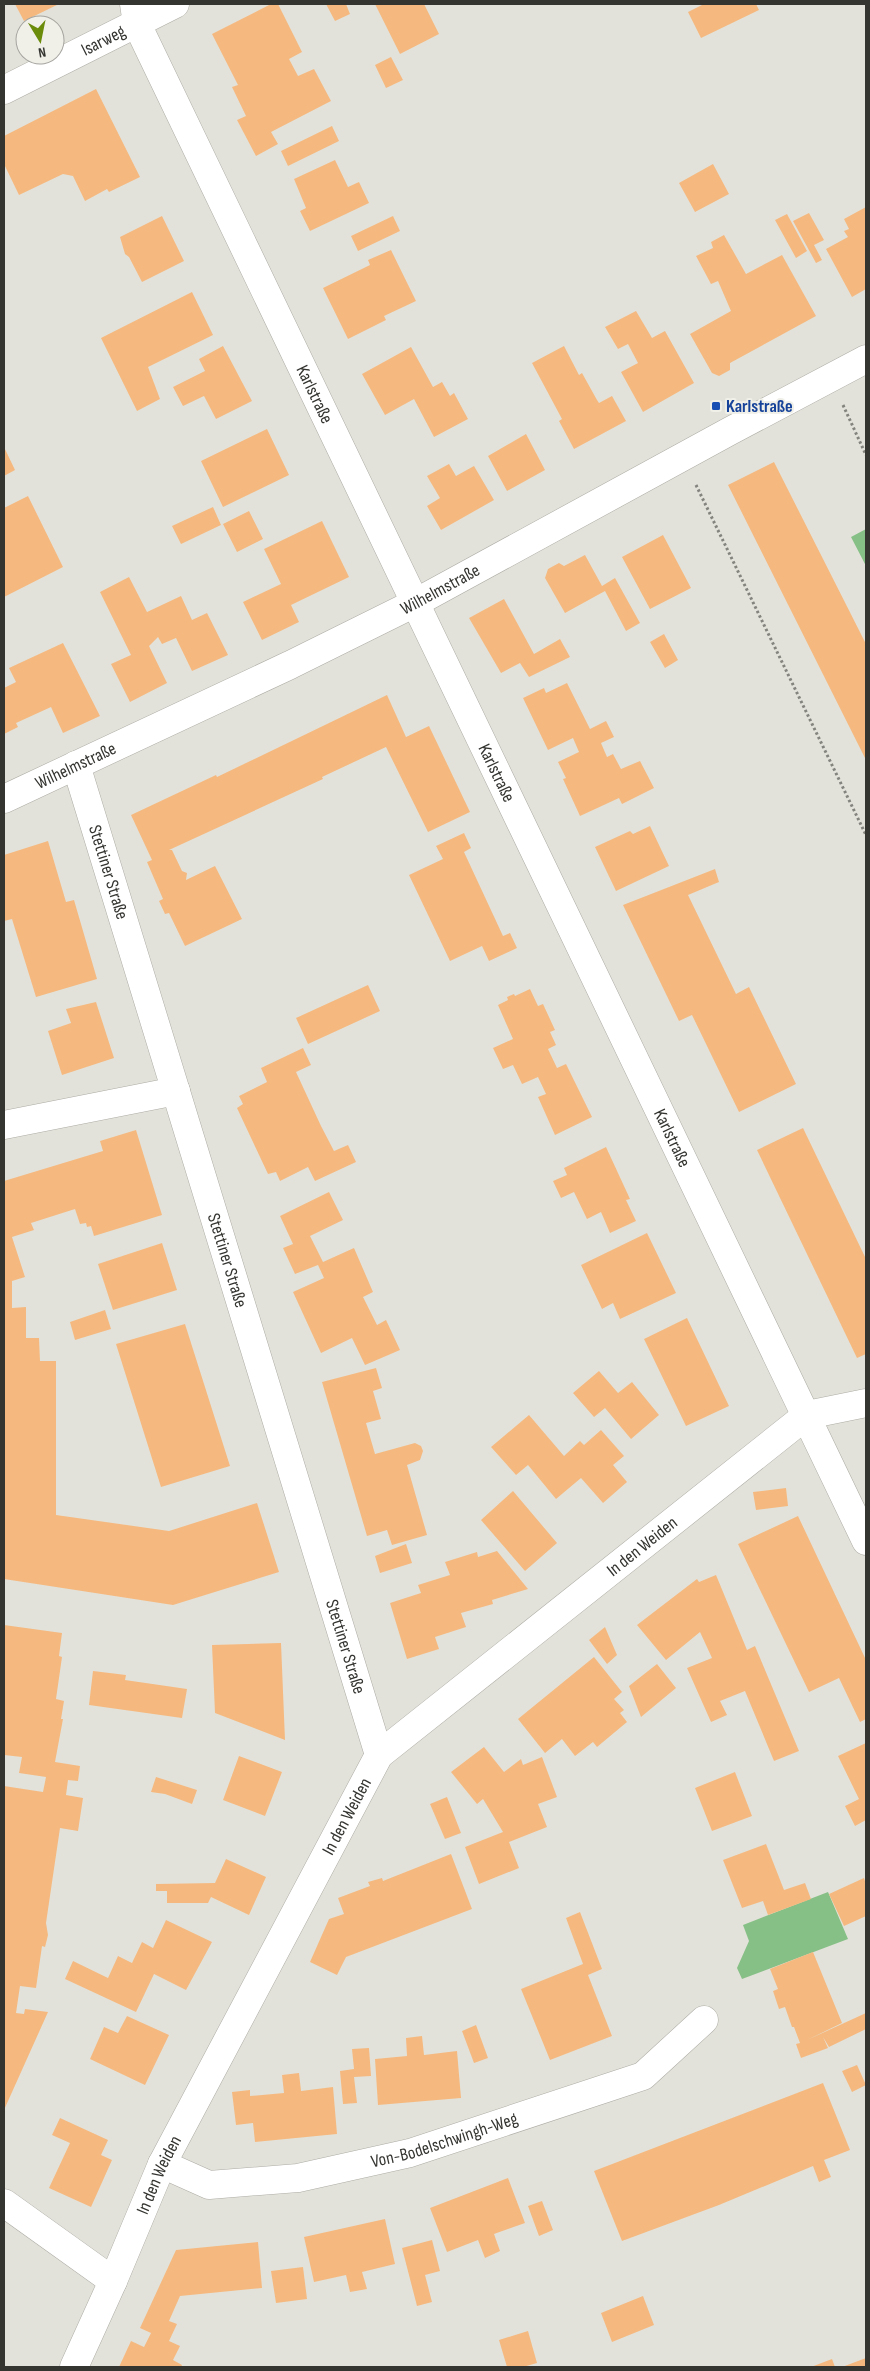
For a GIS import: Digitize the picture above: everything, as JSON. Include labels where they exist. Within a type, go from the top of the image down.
[{"type":"street","name":"Isarweg","points":[[4,90],[135,14],[175,4]]},
{"type":"street","name":"Karlstraße","points":[[135,14],[415,603],[808,1415],[866,1541]]},
{"type":"street","name":"Wilhelmstraße","points":[[4,799],[290,665],[415,603],[866,359]]},
{"type":"street","name":"Stettiner Straße","points":[[76,765],[379,1755]]},
{"type":"street","points":[[4,1125],[176,1091]]},
{"type":"street","points":[[808,1415],[866,1403]]},
{"type":"street","name":"In den Weiden","points":[[74,2367],[113,2281],[162,2164],[379,1755],[808,1415]]},
{"type":"street","name":"Von-Bodelschwingh-Weg","points":[[162,2164],[208,2185],[298,2178],[410,2153],[643,2076],[704,2020]]},
{"type":"street","points":[[4,2203],[113,2281]]},
{"type":"path","points":[[830,380],[866,454]]},
{"type":"path","points":[[682,457],[866,835]]},
{"type":"green space","points":[[866,529],[866,566],[851,537]]},
{"type":"green space","points":[[828,1892],[848,1939],[742,1979],[737,1968],[749,1941],[743,1925]]},
{"type":"building","points":[[15,4],[59,4],[36,15],[21,15]]},
{"type":"building","points":[[271,4],[278,4],[302,52],[289,59],[298,76],[314,69],[331,101],[271,132],[278,144],[256,156],[237,120],[246,116],[232,87],[238,85],[212,34]]},
{"type":"building","points":[[326,4],[346,4],[350,14],[335,21]]},
{"type":"building","points":[[375,4],[424,4],[439,34],[400,54]]},
{"type":"building","points":[[704,4],[756,4],[759,10],[701,38],[688,12]]},
{"type":"building","points":[[391,57],[403,80],[386,88],[375,65]]},
{"type":"building","points":[[96,89],[140,177],[109,192],[107,189],[85,201],[73,176],[63,174],[19,195],[4,164],[4,136]]},
{"type":"building","points":[[332,126],[339,141],[288,166],[281,151]]},
{"type":"building","points":[[335,160],[348,187],[359,182],[369,203],[310,231],[300,211],[306,208],[294,179]]},
{"type":"building","points":[[713,164],[729,194],[695,212],[679,183]]},
{"type":"building","points":[[866,207],[866,289],[852,297],[826,249],[848,237],[844,231],[849,229],[844,219]]},
{"type":"building","points":[[809,213],[824,240],[814,245],[822,260],[816,263],[793,221]]},
{"type":"building","points":[[787,214],[807,251],[796,258],[775,220]]},
{"type":"building","points":[[162,216],[184,261],[142,282],[129,257],[125,254],[120,237]]},
{"type":"building","points":[[393,216],[400,231],[358,251],[351,236]]},
{"type":"building","points":[[724,235],[746,274],[782,255],[816,316],[730,363],[730,370],[719,376],[712,373],[690,334],[731,311],[718,281],[711,284],[696,256],[713,248],[711,242]]},
{"type":"building","points":[[391,250],[416,301],[384,316],[386,320],[348,339],[323,288],[370,265],[368,260]]},
{"type":"building","points":[[192,292],[213,335],[148,367],[160,399],[137,411],[101,338]]},
{"type":"building","points":[[636,311],[652,338],[665,331],[694,383],[643,412],[621,372],[638,363],[628,344],[618,349],[605,327]]},
{"type":"building","points":[[223,346],[252,401],[216,419],[204,396],[183,406],[173,387],[205,371],[199,359]]},
{"type":"building","points":[[564,346],[579,375],[582,373],[599,403],[612,396],[626,421],[574,449],[559,421],[562,419],[532,363]]},
{"type":"building","points":[[411,347],[433,387],[442,382],[450,396],[454,393],[468,419],[434,437],[414,399],[385,415],[362,374]]},
{"type":"building","points":[[267,429],[289,475],[223,507],[201,461]]},
{"type":"building","points":[[526,434],[545,470],[507,491],[488,456]]},
{"type":"building","points":[[4,447],[15,470],[4,476]]},
{"type":"building","points":[[774,462],[866,644],[866,760],[728,485]]},
{"type":"building","points":[[449,464],[456,476],[474,466],[494,500],[441,530],[427,506],[440,498],[427,476]]},
{"type":"building","points":[[28,496],[63,567],[4,597],[4,508]]},
{"type":"building","points":[[213,507],[221,525],[181,544],[172,526]]},
{"type":"building","points":[[249,511],[263,539],[237,552],[223,524]]},
{"type":"building","points":[[322,521],[349,577],[291,605],[299,622],[262,640],[243,602],[281,584],[264,549]]},
{"type":"building","points":[[663,535],[691,588],[650,609],[622,557]]},
{"type":"building","points":[[585,555],[602,586],[615,578],[640,623],[626,631],[605,591],[565,613],[545,578],[548,569],[559,563],[564,566]]},
{"type":"building","points":[[129,577],[147,612],[181,596],[192,620],[207,613],[228,655],[192,671],[176,638],[162,644],[158,637],[149,646],[167,683],[130,702],[111,664],[131,655],[100,592]]},
{"type":"building","points":[[504,599],[534,654],[560,639],[570,657],[529,677],[520,663],[501,673],[469,618]]},
{"type":"building","points":[[664,634],[678,660],[665,668],[650,642]]},
{"type":"building","points":[[63,643],[100,716],[63,733],[51,707],[16,723],[18,727],[4,734],[4,688],[16,682],[9,668]]},
{"type":"building","points":[[567,683],[590,729],[606,721],[614,737],[601,743],[607,757],[613,754],[621,769],[640,761],[654,788],[622,804],[619,798],[580,816],[563,779],[566,778],[558,762],[579,752],[573,738],[548,750],[523,698],[544,688],[546,693]]},
{"type":"building","points":[[387,695],[406,737],[429,726],[470,812],[428,832],[386,747],[322,777],[323,779],[169,850],[172,850],[182,871],[187,873],[186,880],[215,866],[242,919],[185,946],[169,913],[165,914],[159,901],[163,899],[147,862],[152,860],[131,815],[216,775],[217,777]]},
{"type":"building","points":[[650,826],[669,866],[616,891],[595,847],[630,831],[633,834]]},
{"type":"building","points":[[464,833],[471,848],[464,852],[503,936],[510,933],[517,948],[489,961],[482,946],[450,961],[409,875],[443,859],[436,846]]},
{"type":"building","points":[[48,841],[66,902],[74,900],[97,979],[36,997],[12,919],[4,921],[4,855]]},
{"type":"building","points":[[715,869],[719,882],[688,895],[736,994],[749,987],[796,1084],[739,1112],[692,1015],[679,1021],[623,905]]},
{"type":"building","points":[[368,985],[380,1011],[308,1044],[296,1018]]},
{"type":"building","points":[[530,989],[538,1006],[543,1004],[555,1030],[550,1032],[556,1045],[548,1049],[557,1068],[566,1064],[592,1117],[555,1135],[538,1097],[546,1094],[538,1077],[522,1084],[513,1065],[503,1069],[493,1048],[513,1039],[498,1005],[508,1000],[507,997],[514,994],[515,996]]},
{"type":"building","points":[[96,1002],[114,1058],[62,1075],[48,1031],[71,1023],[66,1009]]},
{"type":"building","points":[[303,1048],[311,1065],[296,1072],[321,1126],[334,1151],[348,1145],[356,1162],[315,1181],[308,1167],[280,1181],[276,1172],[268,1174],[237,1108],[243,1104],[239,1096],[267,1082],[261,1068]]},
{"type":"building","points":[[803,1128],[866,1259],[866,1354],[857,1358],[757,1150]]},
{"type":"building","points":[[136,1130],[162,1215],[94,1236],[91,1226],[87,1227],[86,1223],[80,1224],[75,1209],[31,1223],[34,1230],[12,1237],[25,1277],[12,1281],[12,1308],[26,1307],[26,1338],[39,1338],[40,1361],[56,1361],[56,1515],[169,1531],[257,1503],[279,1572],[173,1605],[4,1579],[4,1181],[103,1151],[100,1141]]},
{"type":"building","points":[[606,1147],[630,1199],[626,1200],[636,1221],[610,1233],[601,1212],[587,1219],[574,1192],[561,1198],[553,1181],[567,1175],[564,1168]]},
{"type":"building","points":[[329,1192],[343,1220],[310,1236],[323,1262],[354,1248],[373,1292],[363,1297],[377,1325],[386,1320],[400,1350],[365,1365],[352,1338],[321,1353],[293,1292],[324,1278],[318,1265],[295,1274],[283,1248],[293,1244],[280,1216]]},
{"type":"building","points":[[647,1233],[676,1293],[620,1319],[613,1303],[602,1309],[581,1265]]},
{"type":"building","points":[[162,1243],[177,1290],[113,1310],[98,1264]]},
{"type":"building","points":[[105,1310],[111,1329],[75,1340],[70,1322]]},
{"type":"building","points":[[687,1318],[729,1406],[686,1426],[644,1339]]},
{"type":"building","points":[[185,1324],[230,1466],[161,1487],[116,1344]]},
{"type":"building","points":[[376,1368],[382,1388],[373,1391],[381,1419],[366,1423],[375,1454],[415,1443],[421,1446],[423,1451],[420,1460],[407,1465],[427,1535],[392,1545],[387,1530],[367,1536],[322,1382]]},
{"type":"building","points":[[599,1371],[618,1393],[632,1382],[659,1415],[631,1439],[605,1408],[594,1417],[573,1393]]},
{"type":"building","points":[[529,1415],[564,1456],[580,1441],[584,1445],[601,1430],[624,1456],[613,1465],[627,1482],[603,1503],[581,1478],[556,1499],[528,1465],[516,1475],[491,1447]]},
{"type":"building","points":[[786,1488],[788,1506],[756,1510],[753,1492]]},
{"type":"building","points":[[513,1491],[557,1543],[525,1571],[481,1520]]},
{"type":"building","points":[[798,1516],[866,1660],[866,1719],[860,1722],[839,1678],[809,1692],[738,1544]]},
{"type":"building","points":[[406,1544],[412,1563],[380,1573],[375,1556]]},
{"type":"building","points":[[497,1551],[528,1589],[492,1600],[493,1604],[461,1613],[466,1627],[435,1637],[439,1649],[407,1659],[390,1603],[421,1593],[418,1585],[450,1575],[445,1562],[477,1552],[478,1557]]},
{"type":"building","points":[[716,1575],[747,1650],[755,1646],[799,1751],[774,1761],[745,1691],[720,1701],[727,1715],[711,1722],[687,1668],[712,1658],[700,1632],[666,1660],[637,1625],[697,1579],[699,1582]]},
{"type":"building","points":[[4,1625],[62,1633],[59,1656],[62,1657],[56,1699],[64,1701],[61,1719],[63,1719],[55,1762],[80,1766],[78,1781],[68,1780],[66,1795],[83,1798],[78,1831],[60,1828],[46,1923],[48,1935],[45,1947],[42,1946],[36,1988],[20,1986],[16,2013],[24,2014],[25,2009],[48,2012],[4,2110],[4,1786],[43,1792],[46,1777],[19,1773],[22,1757],[4,1755]]},
{"type":"building","points":[[605,1627],[617,1655],[607,1664],[589,1640]]},
{"type":"building","points":[[281,1643],[285,1740],[215,1713],[212,1645]]},
{"type":"building","points":[[594,1657],[622,1692],[614,1699],[624,1710],[620,1713],[627,1722],[597,1747],[593,1742],[575,1756],[562,1739],[545,1753],[518,1719]]},
{"type":"building","points":[[657,1664],[676,1688],[641,1717],[629,1686]]},
{"type":"building","points":[[93,1671],[126,1675],[125,1680],[187,1689],[182,1718],[89,1705]]},
{"type":"building","points":[[866,1743],[866,1820],[855,1826],[845,1806],[859,1799],[838,1756]]},
{"type":"building","points":[[484,1747],[504,1772],[521,1759],[523,1765],[542,1757],[557,1797],[538,1804],[547,1827],[509,1842],[519,1868],[479,1884],[465,1847],[503,1832],[483,1799],[477,1804],[451,1772]]},
{"type":"building","points":[[239,1756],[282,1772],[265,1816],[223,1800]]},
{"type":"building","points":[[735,1772],[752,1816],[712,1831],[695,1788]]},
{"type":"building","points":[[156,1777],[197,1790],[192,1804],[165,1794],[151,1792]]},
{"type":"building","points":[[447,1797],[461,1833],[445,1839],[430,1804]]},
{"type":"building","points":[[766,1844],[784,1890],[805,1883],[811,1899],[768,1915],[763,1901],[742,1908],[723,1860]]},
{"type":"building","points":[[451,1854],[472,1909],[346,1957],[337,1975],[310,1962],[329,1919],[344,1914],[338,1898],[370,1886],[368,1882],[382,1878],[383,1881]]},
{"type":"building","points":[[226,1859],[266,1877],[249,1915],[211,1897],[208,1903],[167,1903],[167,1891],[156,1891],[156,1884],[215,1883]]},
{"type":"building","points":[[864,1878],[866,1884],[866,1916],[844,1926],[829,1894]]},
{"type":"building","points":[[580,1912],[602,1969],[588,1975],[612,2036],[550,2060],[521,1989],[583,1964],[566,1918]]},
{"type":"building","points":[[166,1920],[212,1942],[186,1990],[154,1974],[136,2012],[65,1979],[73,1961],[108,1978],[118,1956],[132,1963],[142,1942],[153,1948]]},
{"type":"building","points":[[813,1952],[842,2023],[807,2040],[866,2013],[866,2029],[829,2047],[823,2037],[828,2048],[801,2058],[796,2044],[800,2043],[794,2027],[792,2027],[785,2007],[779,2009],[773,1991],[778,1989],[770,1969]]},
{"type":"building","points":[[127,2016],[169,2035],[145,2085],[90,2059],[104,2027],[118,2033]]},
{"type":"building","points":[[476,2025],[488,2058],[474,2063],[462,2031]]},
{"type":"building","points":[[422,2036],[424,2055],[457,2051],[461,2098],[378,2105],[375,2059],[407,2056],[406,2038]]},
{"type":"building","points":[[369,2048],[371,2076],[354,2077],[357,2103],[343,2104],[340,2071],[354,2069],[352,2049]]},
{"type":"building","points":[[857,2065],[866,2085],[852,2092],[842,2071]]},
{"type":"building","points":[[299,2073],[301,2091],[333,2087],[337,2134],[255,2142],[253,2123],[236,2125],[232,2092],[250,2090],[250,2096],[284,2093],[282,2075]]},
{"type":"building","points":[[823,2083],[850,2150],[824,2160],[831,2177],[819,2182],[813,2166],[719,2205],[622,2241],[594,2171]]},
{"type":"building","points":[[60,2118],[108,2140],[101,2155],[112,2160],[91,2207],[49,2188],[70,2143],[52,2135]]},
{"type":"building","points":[[508,2178],[525,2223],[494,2234],[500,2251],[485,2258],[478,2240],[447,2252],[430,2208]]},
{"type":"building","points":[[542,2201],[553,2230],[539,2236],[528,2206]]},
{"type":"building","points":[[385,2219],[395,2264],[362,2272],[367,2289],[350,2292],[346,2275],[314,2282],[304,2237]]},
{"type":"building","points":[[432,2240],[440,2271],[425,2275],[432,2302],[417,2306],[402,2248]]},
{"type":"building","points":[[258,2242],[262,2288],[180,2296],[169,2321],[177,2324],[169,2341],[180,2346],[173,2360],[182,2365],[181,2367],[119,2367],[131,2341],[144,2347],[151,2333],[140,2328],[176,2250]]},
{"type":"building","points":[[303,2267],[307,2299],[276,2303],[271,2271]]},
{"type":"building","points":[[643,2296],[654,2325],[612,2342],[601,2313]]},
{"type":"building","points":[[528,2331],[537,2363],[523,2367],[507,2367],[499,2340]]},
{"type":"building","points":[[866,2358],[866,2367],[842,2367]]},
{"type":"building","points":[[832,2359],[835,2367],[811,2367]]},
{"type":"place","name":"Karlstraße","points":[[716,406]]}]
